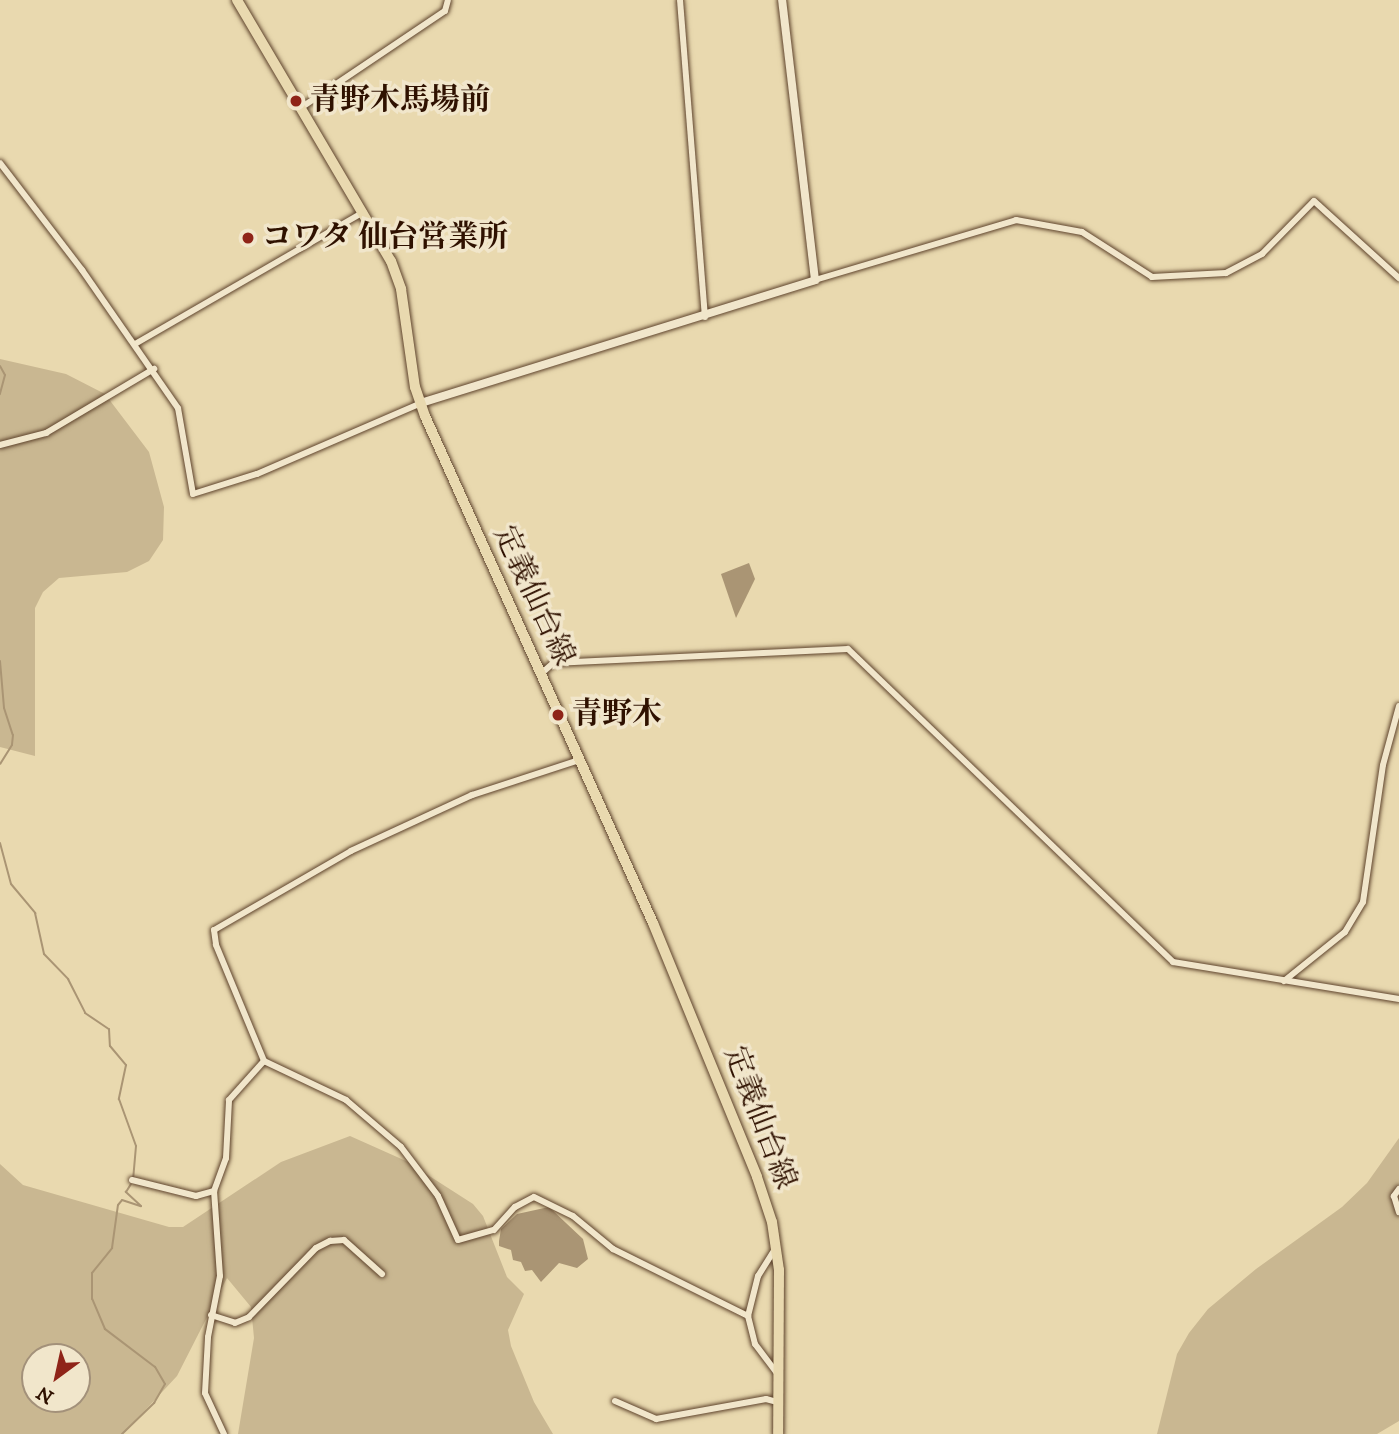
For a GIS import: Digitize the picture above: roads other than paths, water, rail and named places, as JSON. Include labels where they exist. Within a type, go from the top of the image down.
[{"type":"main road","name":"定義仙台線","points":[[237,0],[364,211],[401,289],[421,403],[690,1007],[757,1177],[776,1248],[778,1434]]},
{"type":"street","points":[[302,107],[445,11],[448,0]]},
{"type":"street","points":[[680,0],[705,317]]},
{"type":"street","points":[[782,0],[815,280]]},
{"type":"street","points":[[0,163],[154,369],[178,408],[193,494],[257,474],[421,403],[1016,219],[1082,232],[1152,277],[1226,272],[1262,254],[1314,201],[1399,278]]},
{"type":"street","points":[[135,344],[364,211]]},
{"type":"street","points":[[0,446],[47,433],[154,369]]},
{"type":"street","points":[[542,673],[553,663],[848,649],[1173,962],[1399,999]]},
{"type":"street","points":[[1284,981],[1345,932],[1363,902],[1383,765],[1399,706]]},
{"type":"street","points":[[579,760],[472,795],[351,851],[214,930],[264,1060],[346,1100],[401,1147],[438,1196],[458,1240],[494,1230],[515,1207],[534,1197],[573,1216],[613,1249],[748,1316]]},
{"type":"street","points":[[224,1434],[205,1393],[211,1314],[220,1276],[214,1191],[226,1158],[229,1100],[264,1060]]},
{"type":"street","points":[[132,1180],[196,1196],[214,1191]]},
{"type":"street","points":[[1399,1189],[1394,1196],[1399,1212]]},
{"type":"street","points":[[211,1314],[235,1323],[249,1317],[316,1248],[330,1241],[344,1240],[382,1274]]},
{"type":"street","points":[[776,1248],[758,1276],[748,1316],[755,1344],[778,1375]]},
{"type":"street","points":[[615,1402],[656,1419],[766,1399],[777,1402]]},
{"type":"waterway","points":[[0,366],[5,375],[0,394]]},
{"type":"waterway","points":[[0,661],[4,708],[13,735],[12,745],[0,764]]},
{"type":"waterway","points":[[0,843],[11,884],[35,913],[44,954],[68,979],[85,1013],[109,1029],[110,1046],[126,1065],[119,1099],[136,1146],[133,1178]]},
{"type":"waterway","points":[[122,1434],[154,1403],[165,1384],[155,1367],[105,1329],[92,1299],[92,1273],[112,1248],[118,1205],[122,1200],[141,1206],[126,1192],[131,1184]]},
{"type":"place","name":"青野木馬場前","points":[[296,101]]},
{"type":"place","name":"コワタ 仙台営業所","points":[[248,238]]},
{"type":"place","name":"青野木","points":[[558,715]]}]
